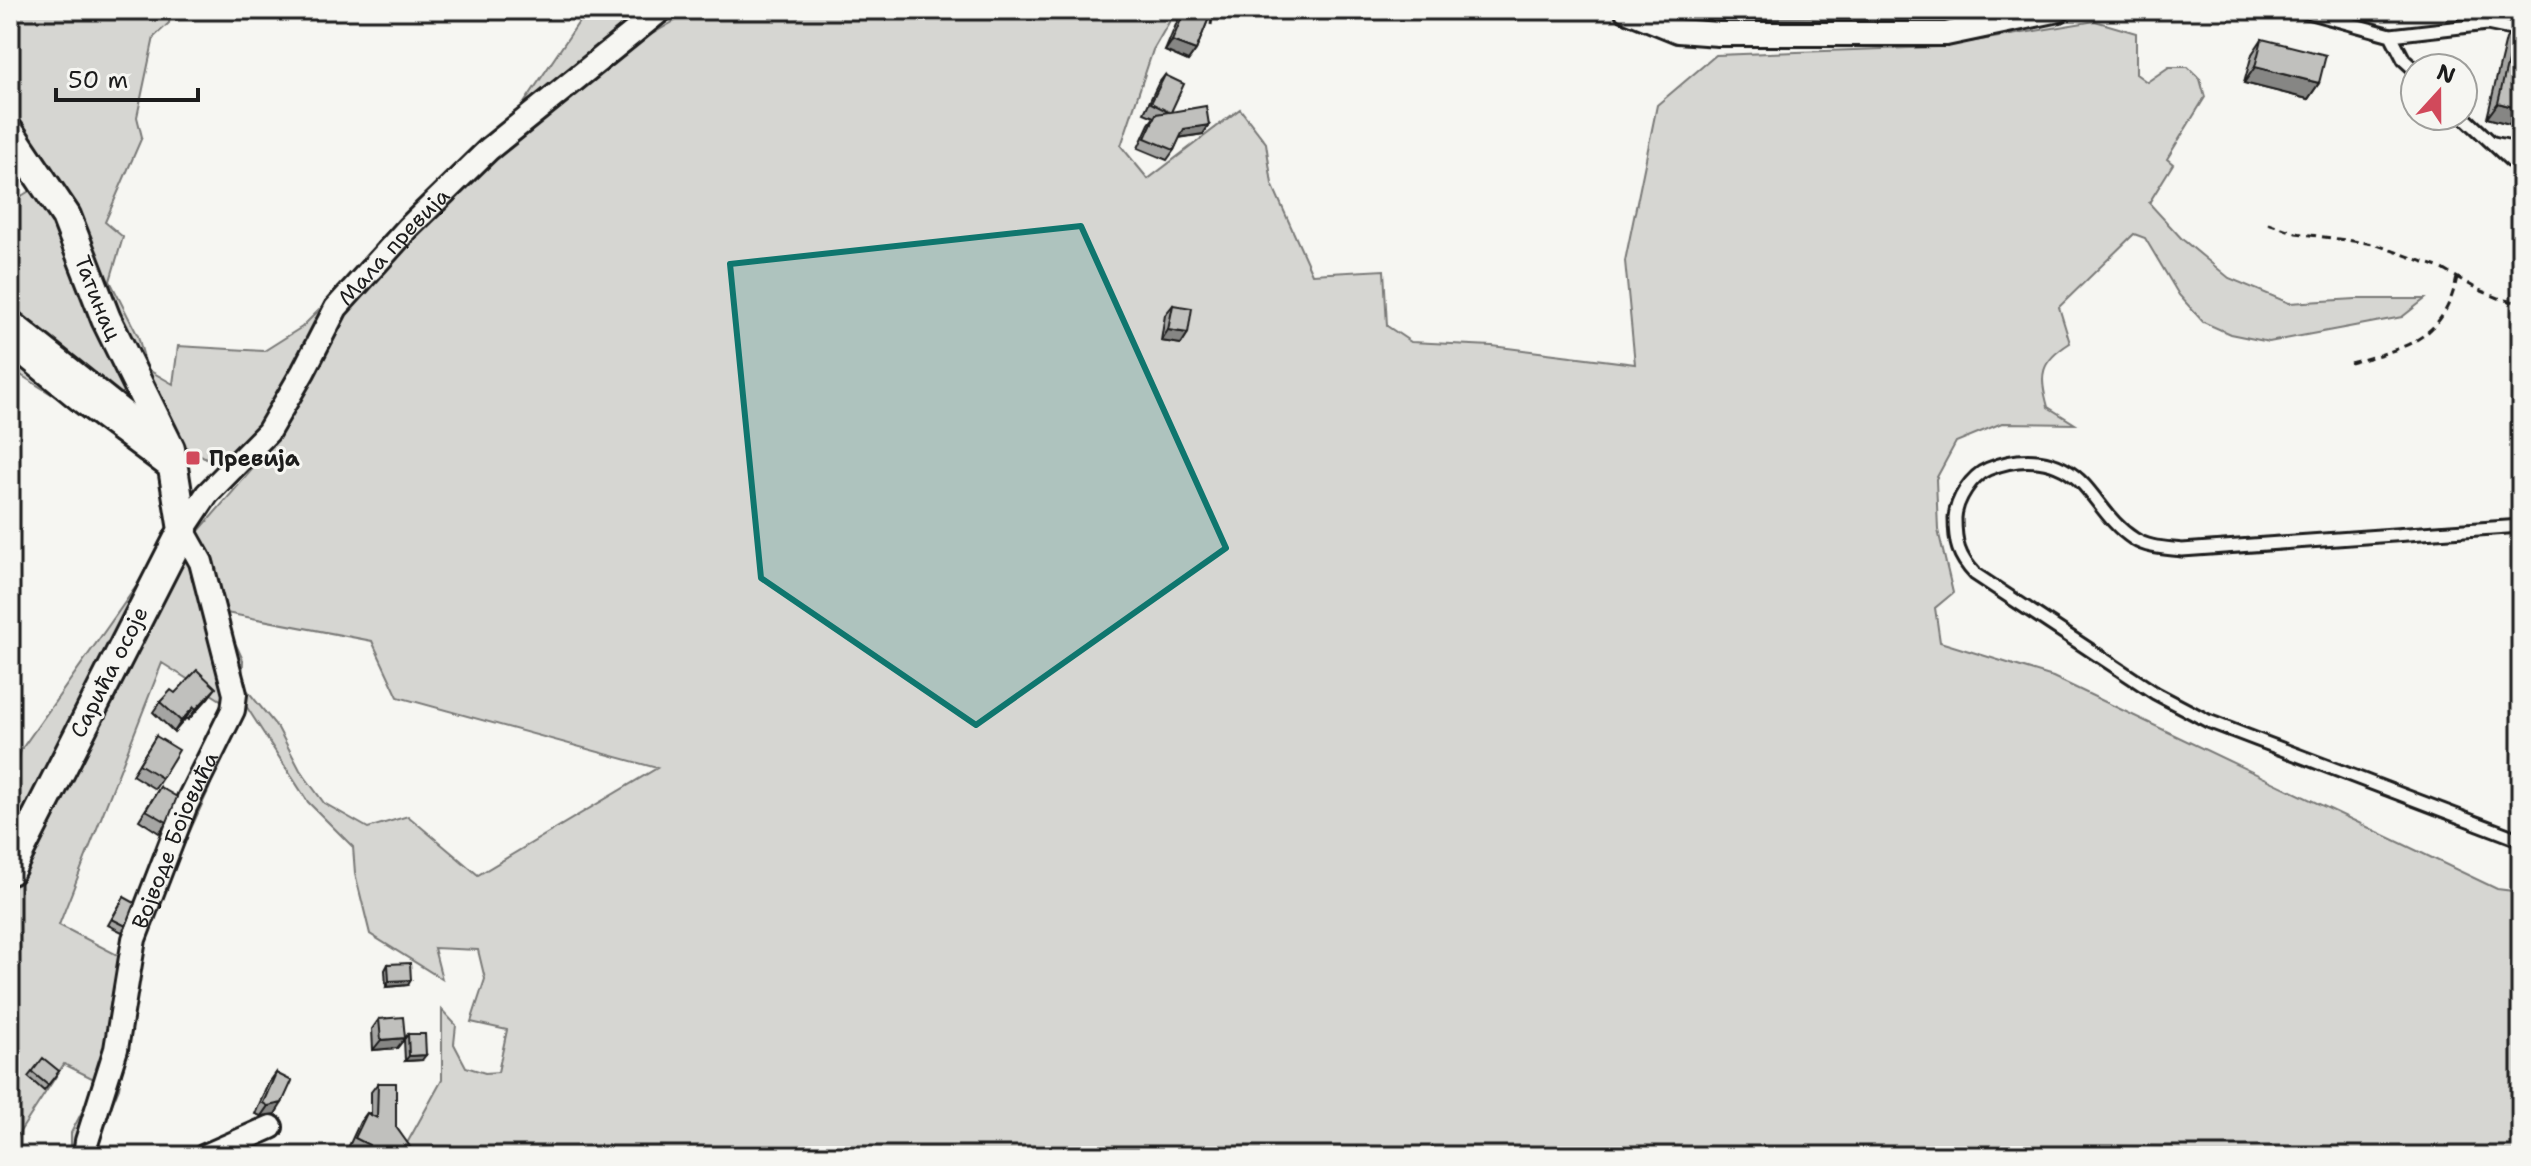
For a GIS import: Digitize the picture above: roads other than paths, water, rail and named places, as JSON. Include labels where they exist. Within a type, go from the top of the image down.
[{"type":"street","name":"Мала превија","points":[[183,530],[207,494],[268,432],[336,308],[408,228],[489,149],[661,10]]},
{"type":"street","points":[[1626,10],[1678,31],[1718,34],[1946,34],[2059,10]]},
{"type":"street","name":"Татинац","points":[[10,133],[66,216],[106,319],[171,459]]},
{"type":"street","points":[[10,321],[171,459],[183,530]]},
{"type":"street","points":[[10,343],[81,401],[171,459]]},
{"type":"street","name":"Сарића осоје","points":[[10,870],[183,530]]},
{"type":"street","name":"Војводе Бојовића","points":[[85,1156],[116,1049],[134,939],[185,807],[233,710],[235,694],[201,562],[183,530]]},
{"type":"street","points":[[205,1156],[271,1127]]},
{"type":"lane","points":[[2300,10],[2391,35],[2487,24],[2521,31]]},
{"type":"lane","points":[[2391,35],[2400,52]]},
{"type":"lane","points":[[2479,130],[2521,170]]},
{"type":"lane","points":[[2493,143],[2521,149]]},
{"type":"lane","points":[[2521,526],[2182,550],[2144,545],[2109,518],[2083,485],[2063,468],[2041,460],[2008,461],[1980,473],[1963,493],[1955,514],[1961,558],[1975,574],[2155,693],[2208,721],[2521,840]]},
{"type":"place","name":"Превија","points":[[193,458]]}]
